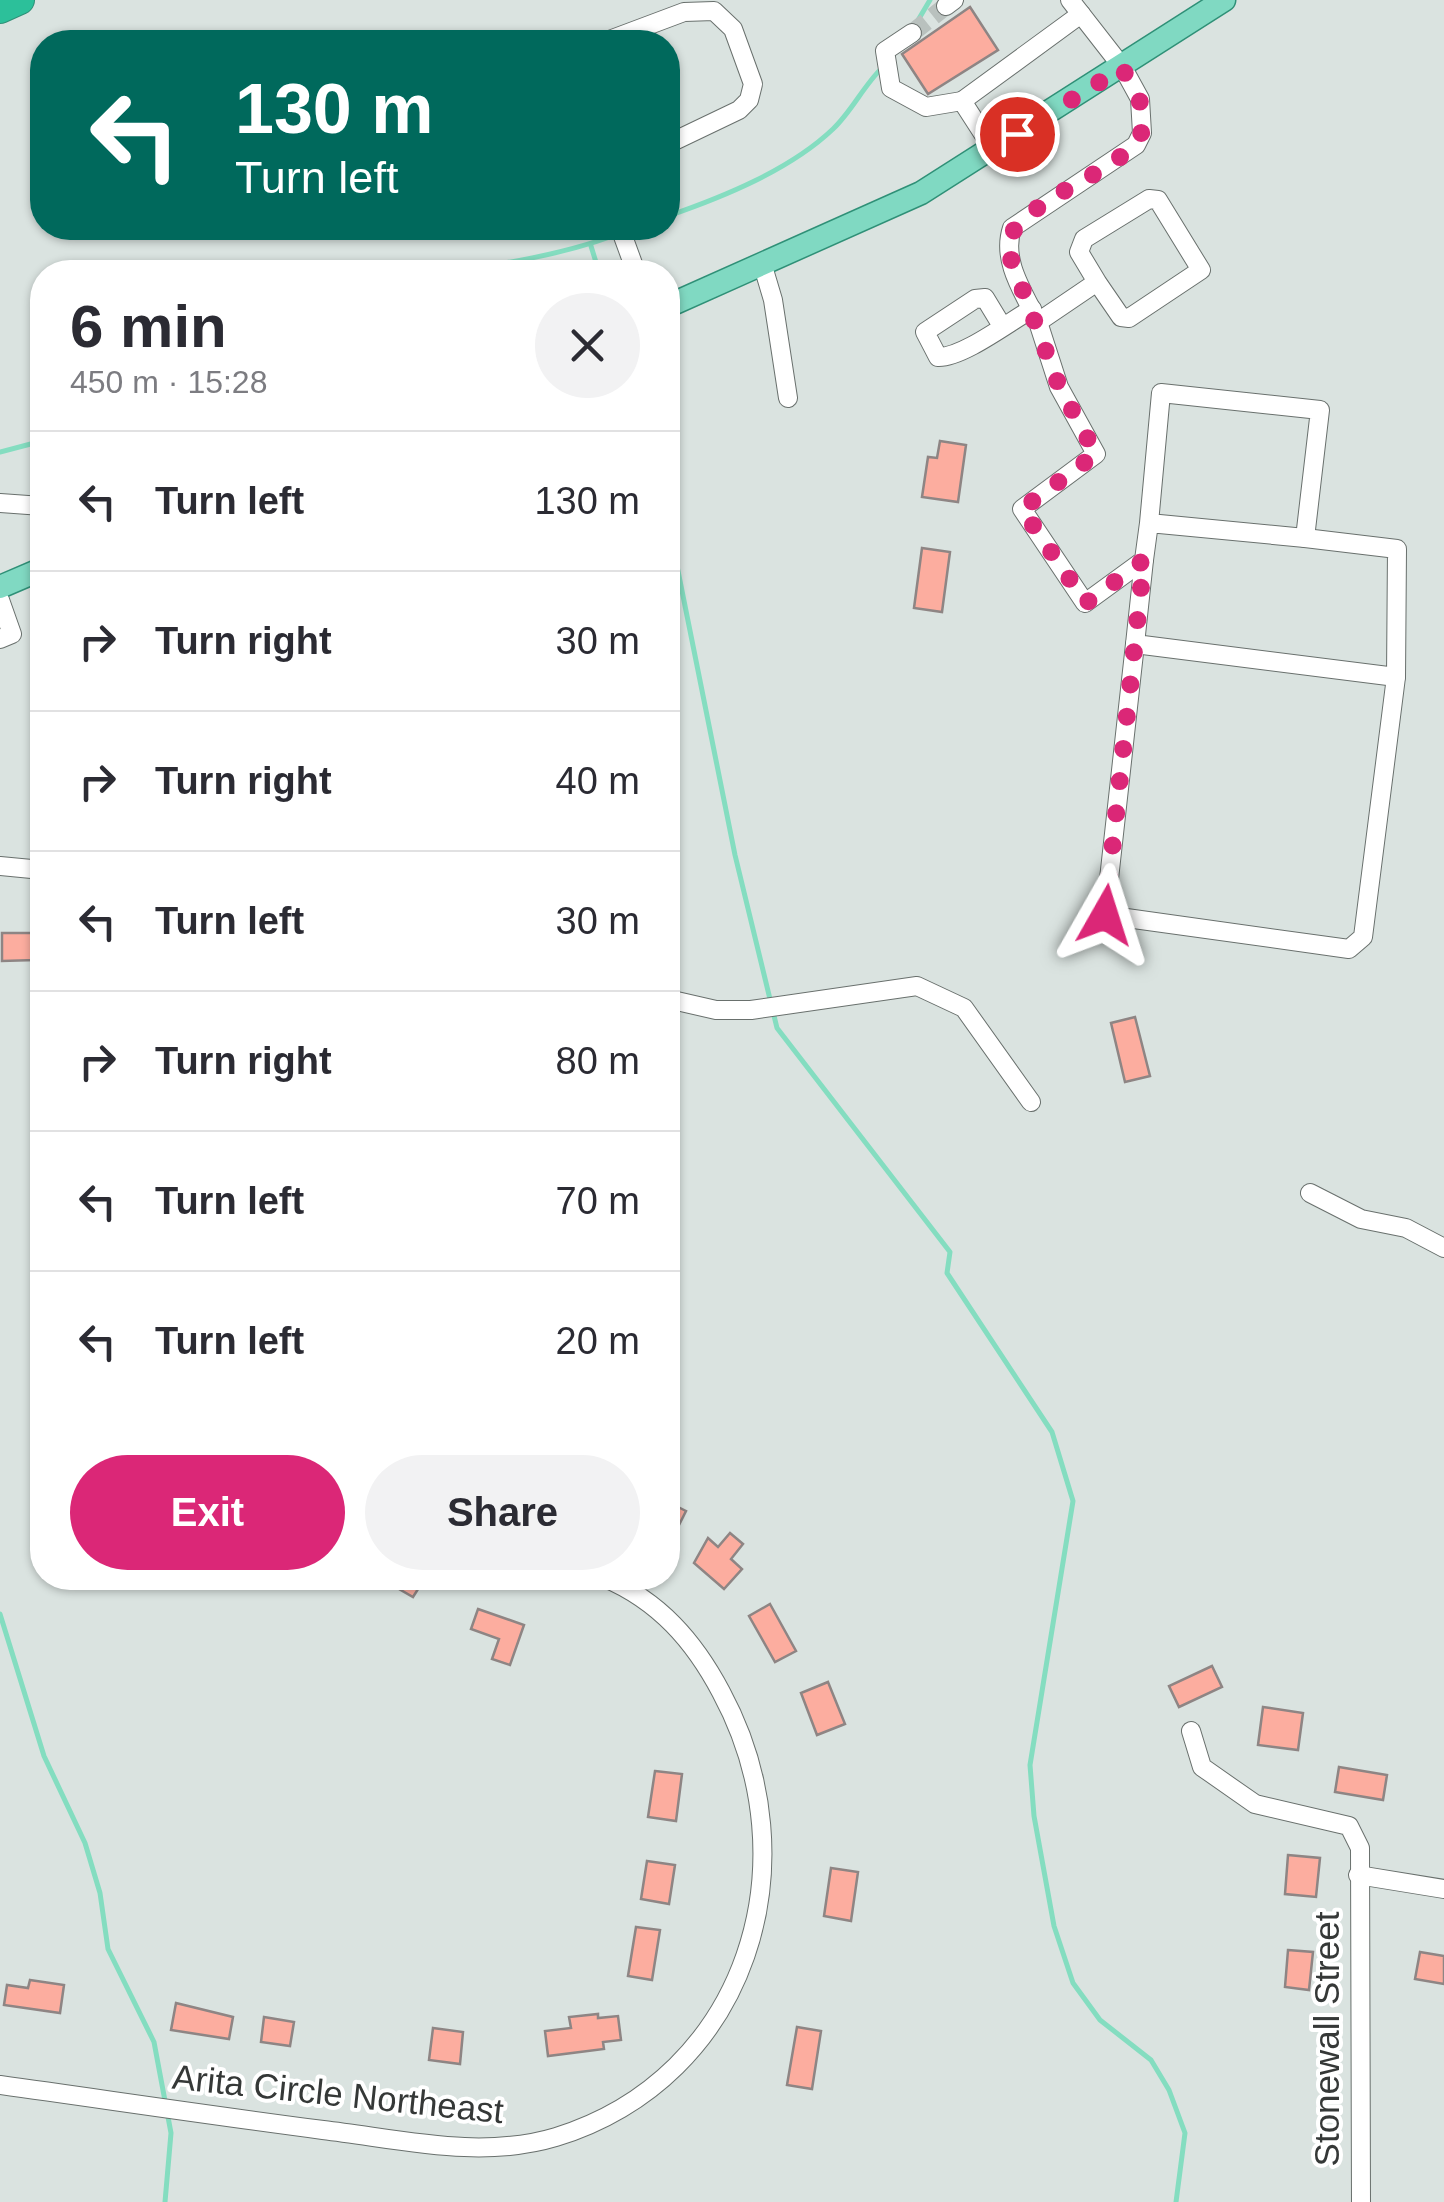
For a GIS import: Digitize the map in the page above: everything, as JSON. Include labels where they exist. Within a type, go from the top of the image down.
[{"type":"highway","points":[[0,8],[20,0]]},
{"type":"main road","points":[[680,301],[922,193],[1224,0]]},
{"type":"main road","points":[[0,586],[30,573]]},
{"type":"street","points":[[912,33],[884,51],[891,88],[926,106],[962,101],[1075,7],[1122,68],[1140,100],[1144,121],[1136,146],[1012,228],[1006,246],[1059,386],[1096,454],[1022,509],[1086,603],[1144,560]]},
{"type":"street","points":[[636,30],[684,12],[714,11],[733,28],[754,84],[749,100],[739,110],[680,138]]},
{"type":"street","points":[[962,101],[993,148]]},
{"type":"street","points":[[1149,199],[1158,200],[1200,270],[1130,318],[1122,316],[1097,282],[1079,252],[1084,240],[1149,199]]},
{"type":"street","points":[[762,264],[773,300],[788,398]]},
{"type":"street","points":[[1002,326],[1035,315],[1097,282]]},
{"type":"street","points":[[1149,522],[1397,548],[1396,676],[1363,937],[1350,949],[1105,915],[1161,393],[1320,410],[1305,538]]},
{"type":"street","points":[[0,503],[30,505]]},
{"type":"street","points":[[0,600],[12,634],[0,639]]},
{"type":"street","points":[[1134,644],[1396,676]]},
{"type":"street","points":[[0,866],[30,869]]},
{"type":"street","points":[[680,1002],[716,1010],[751,1010],[917,986],[964,1008],[1030,1102]]},
{"type":"street","points":[[1310,1193],[1361,1219],[1406,1228],[1444,1248]]},
{"type":"street","name":"Arita Circle Northeast","points":[[0,2085],[491,2150],[586,2126],[649,2087],[702,2036],[738,1981],[761,1894],[764,1820],[746,1748],[696,1649],[663,1611],[627,1590]]},
{"type":"street","name":"Stonewall Street","points":[[1190,1731],[1202,1767],[1254,1804],[1348,1826],[1360,1848],[1361,2202]]},
{"type":"street","points":[[1358,1875],[1444,1889]]},
{"type":"building","points":[[970,7],[998,50],[928,94],[902,54]]},
{"type":"building","points":[[940,441],[966,445],[958,502],[922,497],[928,457],[937,458]]},
{"type":"building","points":[[922,548],[950,552],[942,612],[914,608]]},
{"type":"building","points":[[2,933],[30,933],[30,960],[2,961]]},
{"type":"building","points":[[1135,1017],[1150,1076],[1125,1082],[1111,1023]]},
{"type":"building","points":[[730,1533],[743,1544],[731,1559],[742,1569],[724,1589],[694,1563],[708,1538],[718,1547]]},
{"type":"building","points":[[770,1604],[796,1651],[775,1662],[749,1616]]},
{"type":"building","points":[[478,1609],[524,1625],[510,1665],[492,1659],[499,1639],[471,1629]]},
{"type":"building","points":[[1212,1666],[1222,1687],[1179,1707],[1169,1686]]},
{"type":"building","points":[[828,1682],[845,1724],[817,1735],[801,1693]]},
{"type":"building","points":[[1263,1707],[1303,1713],[1298,1750],[1258,1745]]},
{"type":"building","points":[[1339,1767],[1387,1775],[1383,1800],[1335,1792]]},
{"type":"building","points":[[655,1771],[682,1774],[676,1821],[648,1817]]},
{"type":"building","points":[[1288,1855],[1320,1858],[1316,1897],[1285,1894]]},
{"type":"building","points":[[647,1861],[675,1865],[669,1904],[641,1899]]},
{"type":"building","points":[[831,1868],[858,1872],[851,1921],[824,1916]]},
{"type":"building","points":[[636,1927],[660,1930],[652,1980],[628,1976]]},
{"type":"building","points":[[1288,1950],[1313,1952],[1309,1990],[1285,1987]]},
{"type":"building","points":[[1420,1952],[1444,1956],[1444,1984],[1415,1979]]},
{"type":"building","points":[[30,1980],[64,1985],[60,2013],[4,2005],[7,1985],[28,1988]]},
{"type":"building","points":[[176,2003],[233,2017],[229,2039],[171,2030]]},
{"type":"building","points":[[598,2014],[598,2018],[618,2016],[621,2040],[603,2042],[604,2049],[548,2056],[545,2031],[571,2028],[569,2017]]},
{"type":"building","points":[[264,2017],[294,2022],[290,2046],[261,2042]]},
{"type":"building","points":[[797,2027],[821,2031],[812,2089],[787,2085]]},
{"type":"building","points":[[433,2028],[463,2032],[460,2064],[429,2060]]},
{"type":"waterway","points":[[914,27],[930,0]]},
{"type":"waterway","points":[[680,211],[776,170],[816,144],[840,122],[882,68]]},
{"type":"waterway","points":[[520,260],[601,240]]},
{"type":"waterway","points":[[591,246],[595,260]]},
{"type":"waterway","points":[[0,452],[30,444]]},
{"type":"waterway","points":[[680,581],[735,855],[777,1028],[950,1252],[947,1273],[1052,1432],[1073,1501],[1030,1765],[1034,1816],[1054,1926],[1073,1983],[1100,2020],[1151,2060],[1169,2090],[1185,2133],[1176,2202]]},
{"type":"waterway","points":[[0,1614],[44,1756],[85,1843],[100,1893],[108,1949],[154,2042],[171,2133],[165,2202]]},
{"type":"tunnel","points":[[912,33],[946,6]]},
{"type":"route","points":[[1017,134],[1122,68],[1140,100],[1144,121],[1136,146],[1020,219],[1006,246],[1038,322],[1059,386],[1096,454],[1022,509],[1086,603],[1144,560],[1105,915]]}]
